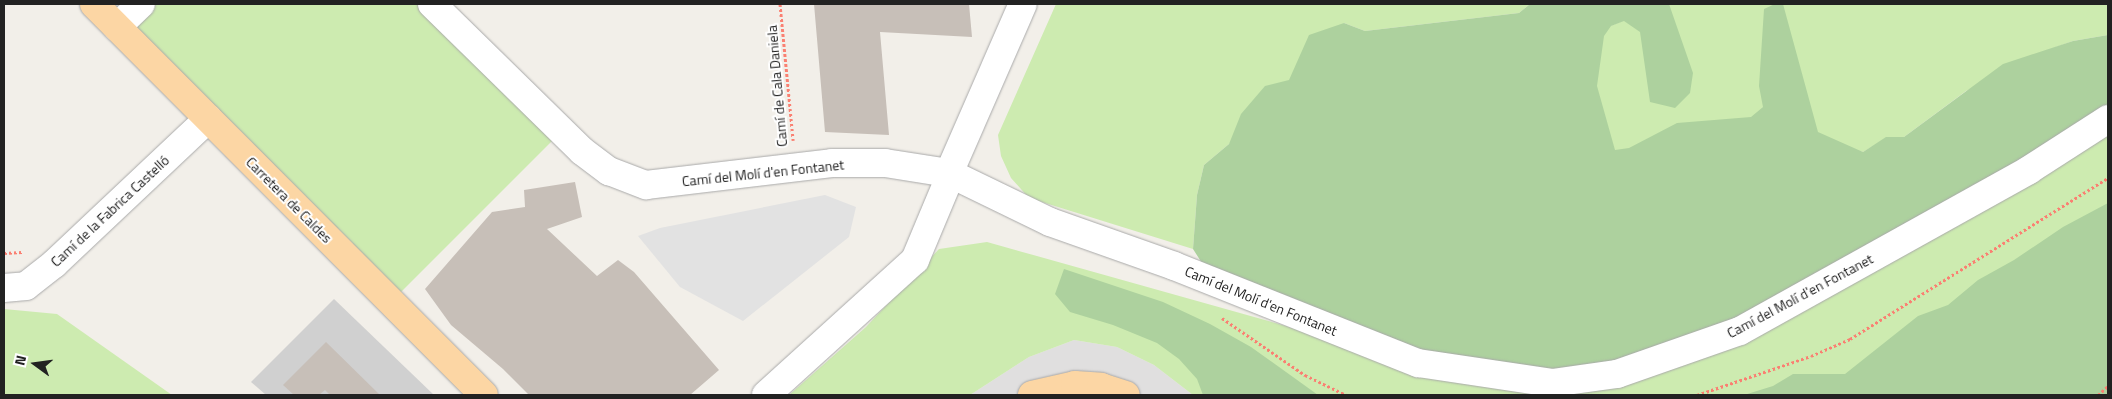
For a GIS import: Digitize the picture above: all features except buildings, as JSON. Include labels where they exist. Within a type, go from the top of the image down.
[{"type":"main road","name":"Carretera de Caldes","points":[[94,4],[484,395]]},
{"type":"main road","points":[[1032,395],[1074,385],[1101,387],[1126,395]]},
{"type":"street","points":[[117,27],[141,4]]},
{"type":"street","name":"Camí del Molí d'en Fontanet","points":[[432,4],[582,151],[609,171],[646,185],[795,167],[885,163],[947,181],[1050,222],[1174,266],[1418,363],[1552,383],[1616,374],[1740,331],[2029,170],[2108,118]]},
{"type":"street","points":[[766,395],[916,260],[947,181],[1023,4]]},
{"type":"street","name":"Camí de la Fabrica Castelló","points":[[4,288],[26,286],[54,264],[208,119]]},
{"type":"path","name":"Camí de Cala Daniela","points":[[780,4],[789,76],[795,167]]},
{"type":"path","points":[[1697,395],[1811,356],[1850,339],[2108,178]]},
{"type":"path","points":[[2098,395],[2108,386]]},
{"type":"shaded area","points":[[825,195],[856,207],[849,237],[743,321],[680,287],[638,236],[660,228]]},
{"type":"shaded area","points":[[334,299],[434,395],[266,395],[251,382]]},
{"type":"shaded area","points":[[1074,340],[1117,347],[1154,365],[1193,395],[970,395],[1029,357]]},
{"type":"green space","points":[[141,4],[432,4],[562,131],[391,302],[117,27]]},
{"type":"green space","points":[[1056,4],[1530,4],[1519,13],[1365,31],[1344,23],[1229,144],[1204,165],[1197,195],[1193,249],[1029,198],[1011,178],[1001,156],[998,135]]},
{"type":"green space","points":[[1530,4],[1669,4],[1693,73],[1690,93],[1675,108],[1650,102],[1640,32],[1624,21],[1611,26],[1604,36],[1597,86],[1615,150],[1629,148],[1677,123],[1751,117],[1763,107],[1759,86],[1764,9],[1775,4],[1783,4],[1818,132],[1863,152],[1886,137],[1904,137],[2003,64],[2073,41],[2108,35],[2108,105],[2098,125],[1740,331],[1617,374],[1418,363],[1207,271],[1193,249],[1197,195],[1204,165],[1229,144],[1241,114],[1265,86],[1289,80],[1309,35],[1344,23],[1365,31],[1519,13]]},
{"type":"green space","points":[[1664,4],[2108,4],[2108,35],[2073,41],[2056,47],[1966,91],[1904,137],[1886,138],[1863,152],[1836,145],[1763,107],[1758,120],[1623,157],[1604,152],[1593,110],[1598,31]]},
{"type":"green space","points":[[2108,128],[2108,395],[1193,395],[1154,365],[1117,347],[1074,340],[1029,357],[970,395],[789,395],[866,327],[939,249],[987,242],[1418,363]]},
{"type":"green space","points":[[2108,203],[2108,395],[1744,395],[1773,386],[1793,374],[1845,374],[1918,316],[1948,305],[1978,280],[2014,260],[2063,227]]},
{"type":"green space","points":[[1064,269],[1163,302],[1210,324],[1251,347],[1318,395],[1203,395],[1197,379],[1179,359],[1157,343],[1113,325],[1070,312],[1055,294]]},
{"type":"green space","points":[[4,309],[57,314],[172,395],[4,395]]}]
